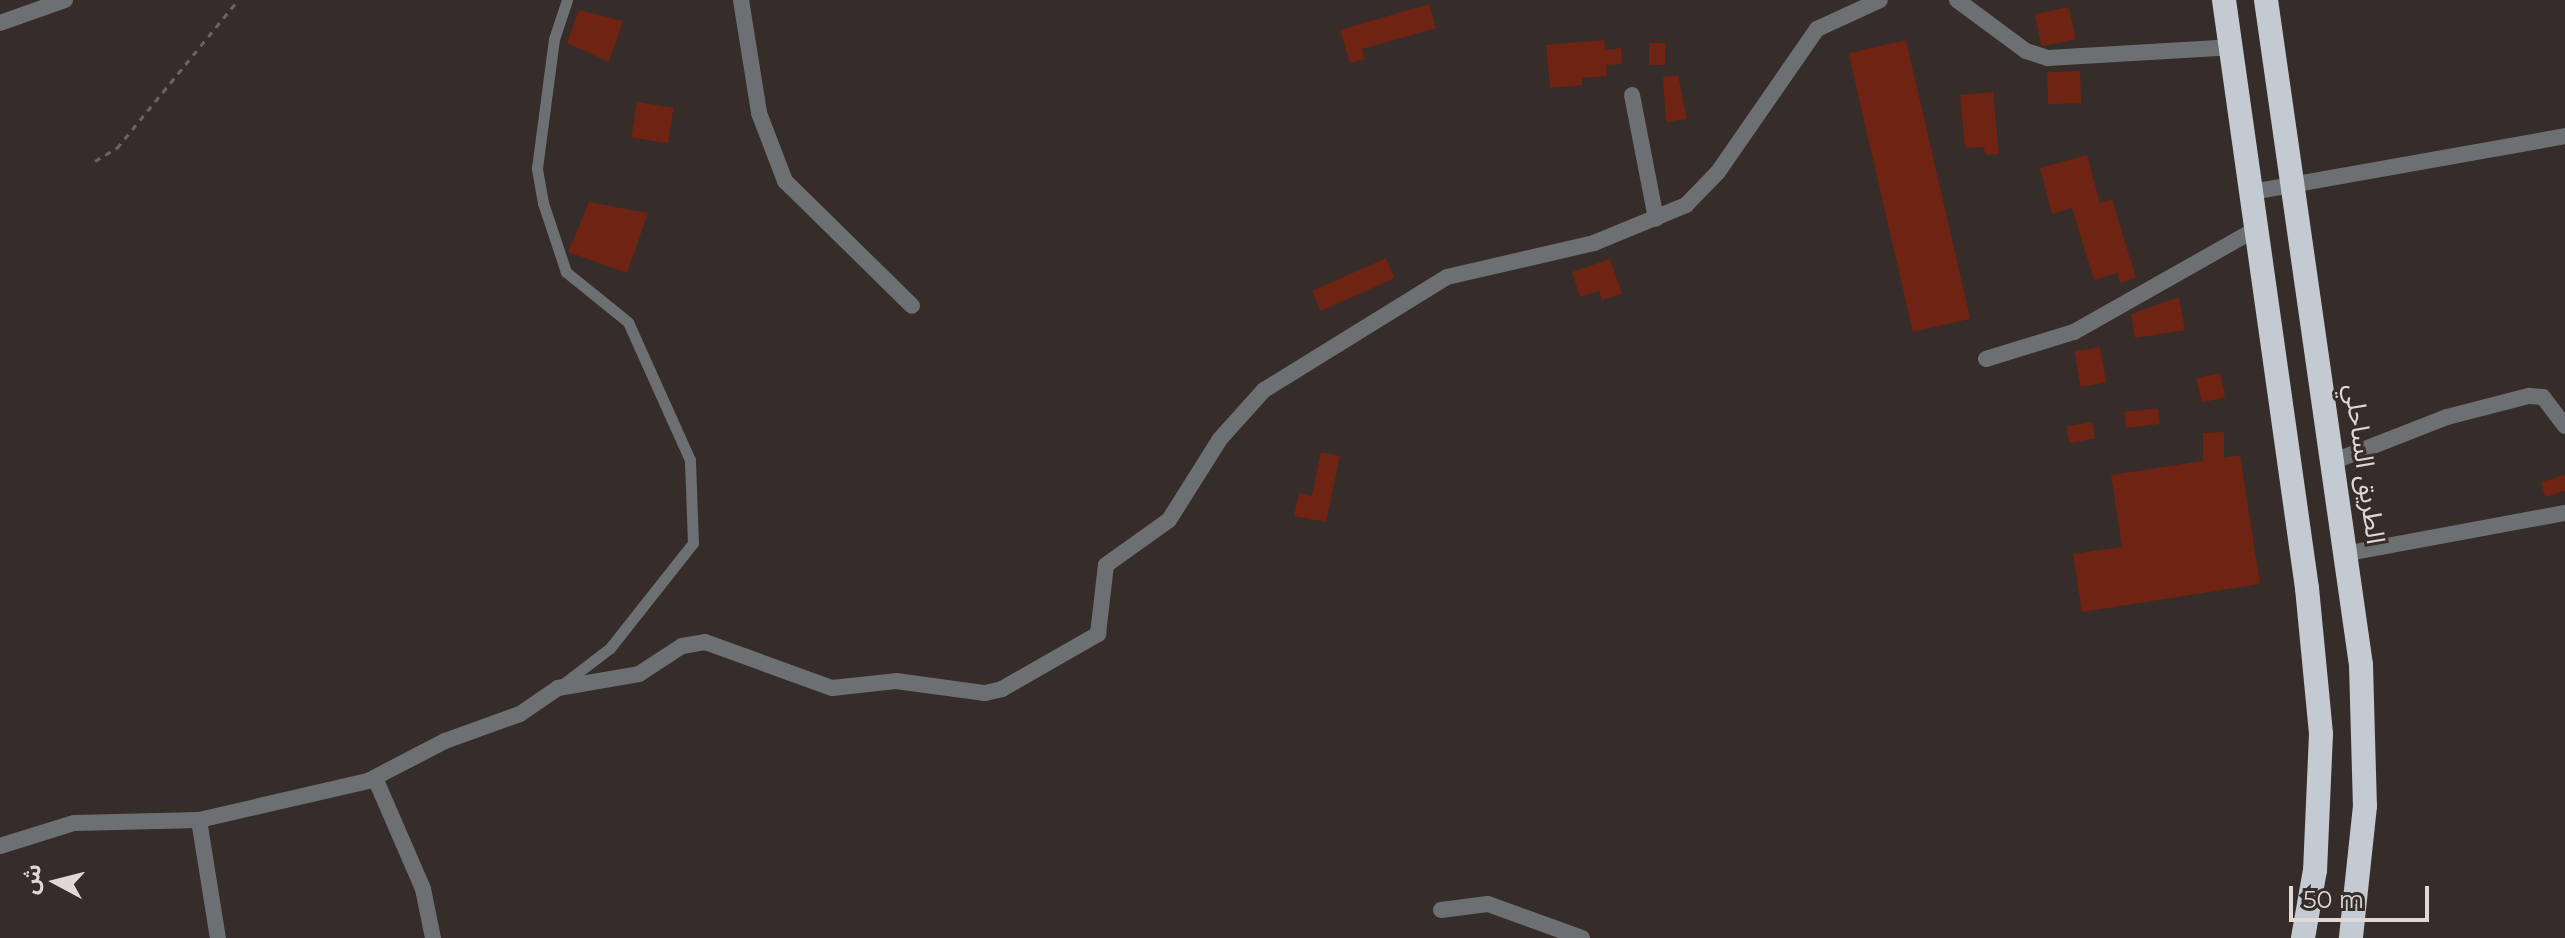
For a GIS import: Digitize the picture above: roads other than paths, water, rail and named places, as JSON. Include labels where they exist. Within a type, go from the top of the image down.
[{"type":"highway","points":[[2224,0],[2307,588],[2321,734],[2316,854],[2303,938]]},
{"type":"highway","name":"الطريق الساحلي","points":[[2266,0],[2290,185],[2337,460],[2367,750],[2351,938]]},
{"type":"street","points":[[0,23],[65,0]]},
{"type":"street","points":[[741,0],[759,113],[785,181],[912,306]]},
{"type":"street","points":[[0,846],[74,823],[199,820],[375,778],[445,741],[520,714],[558,688],[639,674],[682,646],[705,642],[832,688],[896,681],[985,693],[1002,689],[1098,634],[1110,560],[1169,520],[1241,413],[1303,362],[1447,277],[1594,243],[1656,219],[1703,191],[1817,29],[1880,0]]},
{"type":"street","points":[[1957,0],[2026,51],[2048,58],[2231,47]]},
{"type":"street","points":[[1632,95],[1656,219]]},
{"type":"street","points":[[2252,192],[2565,136]]},
{"type":"street","points":[[1986,359],[2074,332],[2258,228]]},
{"type":"street","points":[[2337,460],[2447,417],[2529,396],[2549,402],[2565,426]]},
{"type":"street","points":[[2349,553],[2565,513]]},
{"type":"street","points":[[375,778],[423,889],[433,938]]},
{"type":"street","points":[[199,820],[218,938]]},
{"type":"street","points":[[1441,910],[1488,904],[1582,938]]},
{"type":"lane","points":[[558,688],[610,648],[693,543],[690,460],[628,322],[566,272],[543,203],[537,168],[554,39],[567,0]]}]
